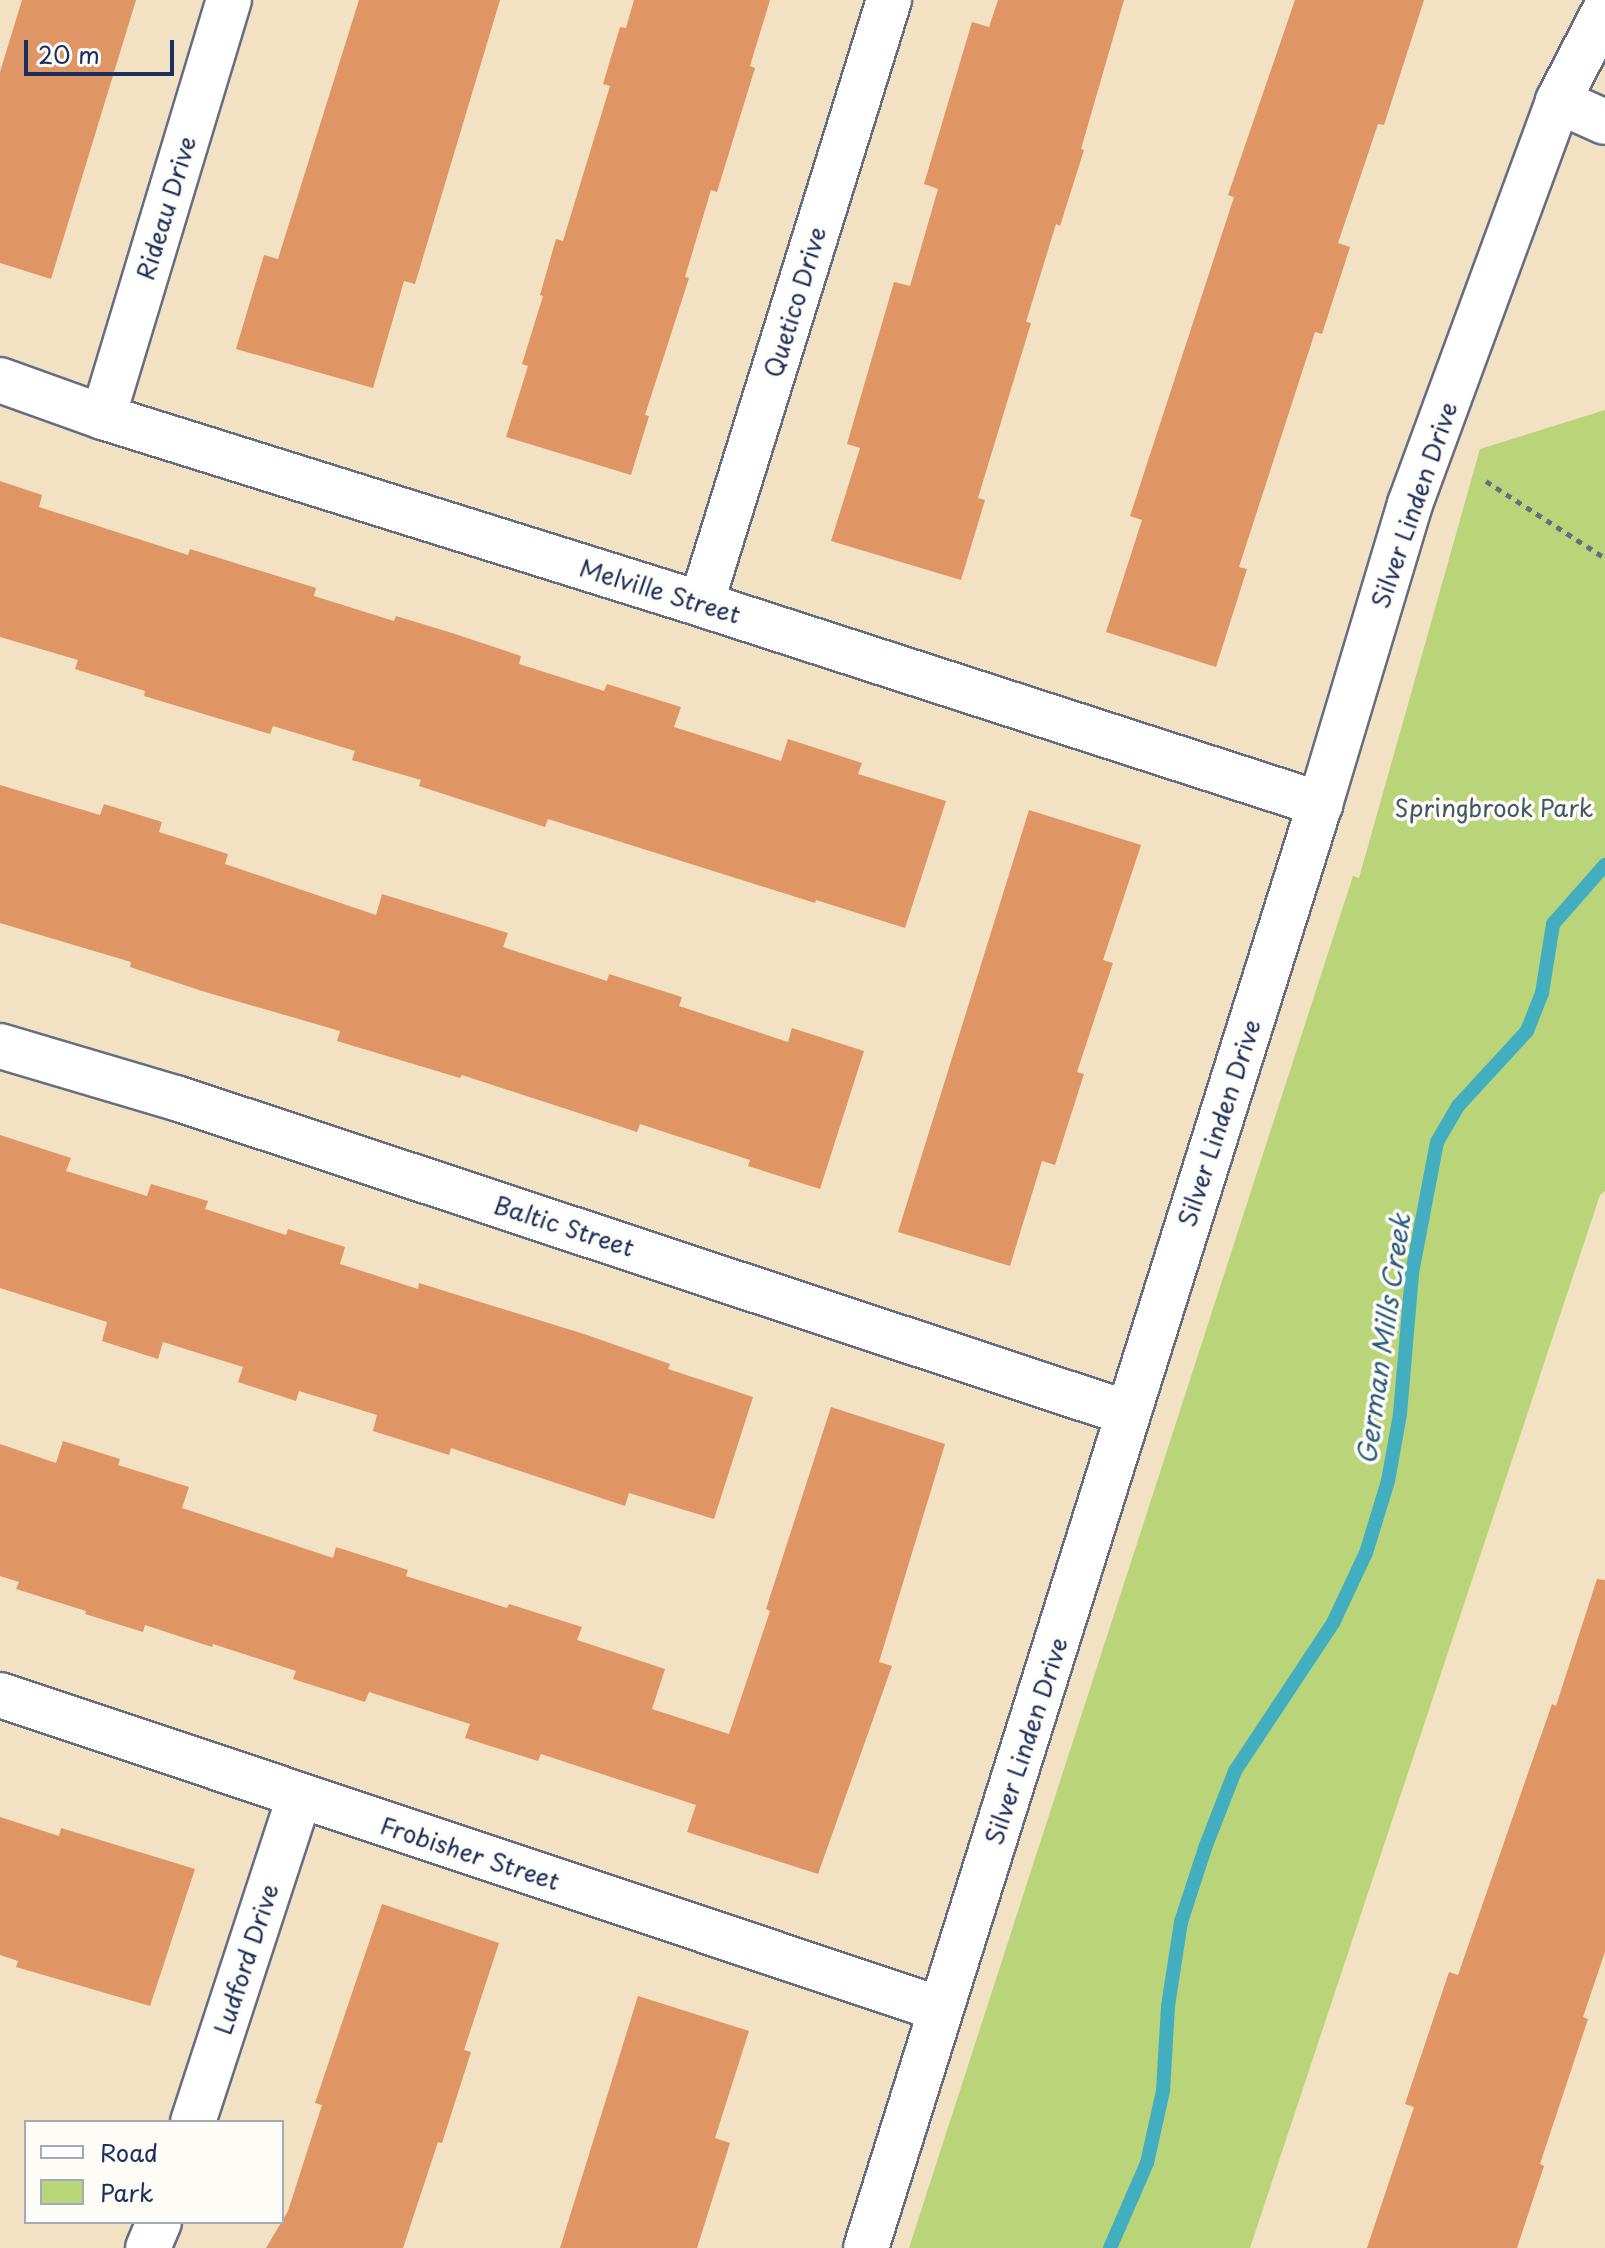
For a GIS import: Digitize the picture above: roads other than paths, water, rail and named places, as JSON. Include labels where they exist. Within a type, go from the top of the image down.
[{"type":"street","name":"Rideau Drive","points":[[103,417],[229,0]]},
{"type":"street","name":"Quetico Drive","points":[[701,604],[889,0]]},
{"type":"street","name":"Silver Linden Drive","points":[[866,2248],[1037,1713],[1127,1413],[1320,804],[1410,504],[1558,101],[1605,10]]},
{"type":"street","points":[[1558,101],[1605,122]]},
{"type":"street","name":"Melville Street","points":[[0,380],[103,417],[701,604],[1320,804]]},
{"type":"street","name":"Baltic Street","points":[[0,1046],[176,1098],[1127,1413]]},
{"type":"street","name":"Frobisher Street","points":[[0,1695],[940,2009]]},
{"type":"street","name":"Ludford Drive","points":[[194,2120],[299,1797]]},
{"type":"street","points":[[148,2248],[158,2224]]},
{"type":"waterway","name":"German Mills Creek","points":[[1110,2248],[1147,2163],[1163,2091],[1168,2006],[1181,1922],[1205,1848],[1235,1771],[1333,1623],[1366,1553],[1388,1481],[1400,1414],[1412,1273],[1437,1142],[1458,1106],[1527,1031],[1542,993],[1553,924],[1605,865]]},
{"type":"park label","name":"Springbrook Park","points":[[1494,808]]}]
